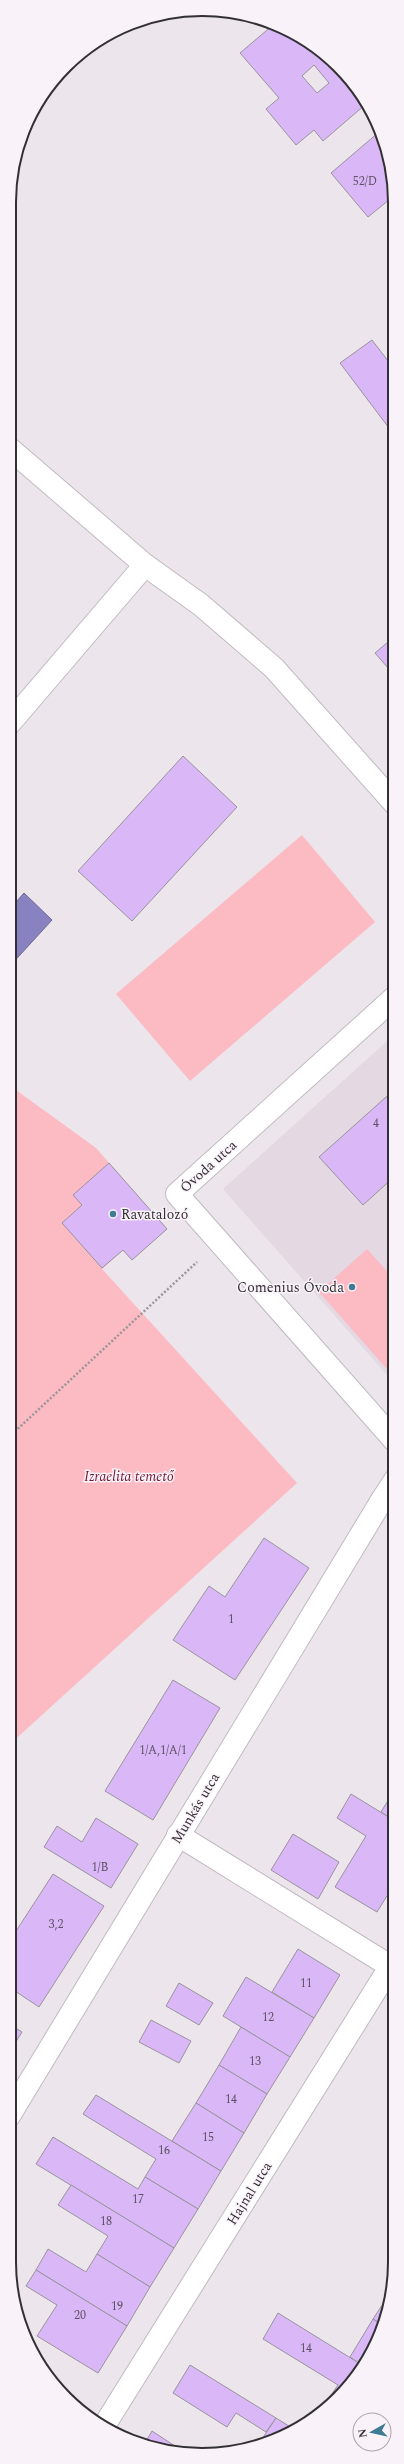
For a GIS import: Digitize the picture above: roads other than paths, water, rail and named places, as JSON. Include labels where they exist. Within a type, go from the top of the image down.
[{"type":"street","points":[[16,454],[145,565],[201,605],[274,668],[388,796]]},
{"type":"street","points":[[16,716],[145,565]]},
{"type":"street","name":"Óvoda utca","points":[[388,1003],[177,1194],[388,1433]]},
{"type":"street","name":"Munkás utca","points":[[16,2104],[178,1834],[388,1491]]},
{"type":"street","points":[[178,1834],[388,1960]]},
{"type":"street","name":"Hajnal utca","points":[[107,2422],[388,1968]]},
{"type":"place","name":"Ravatalozó","points":[[113,1214]]},
{"type":"place","name":"Comenius Óvoda","points":[[352,1287]]},
{"type":"park label","name":"Izraelita temető","points":[[129,1476]]}]
